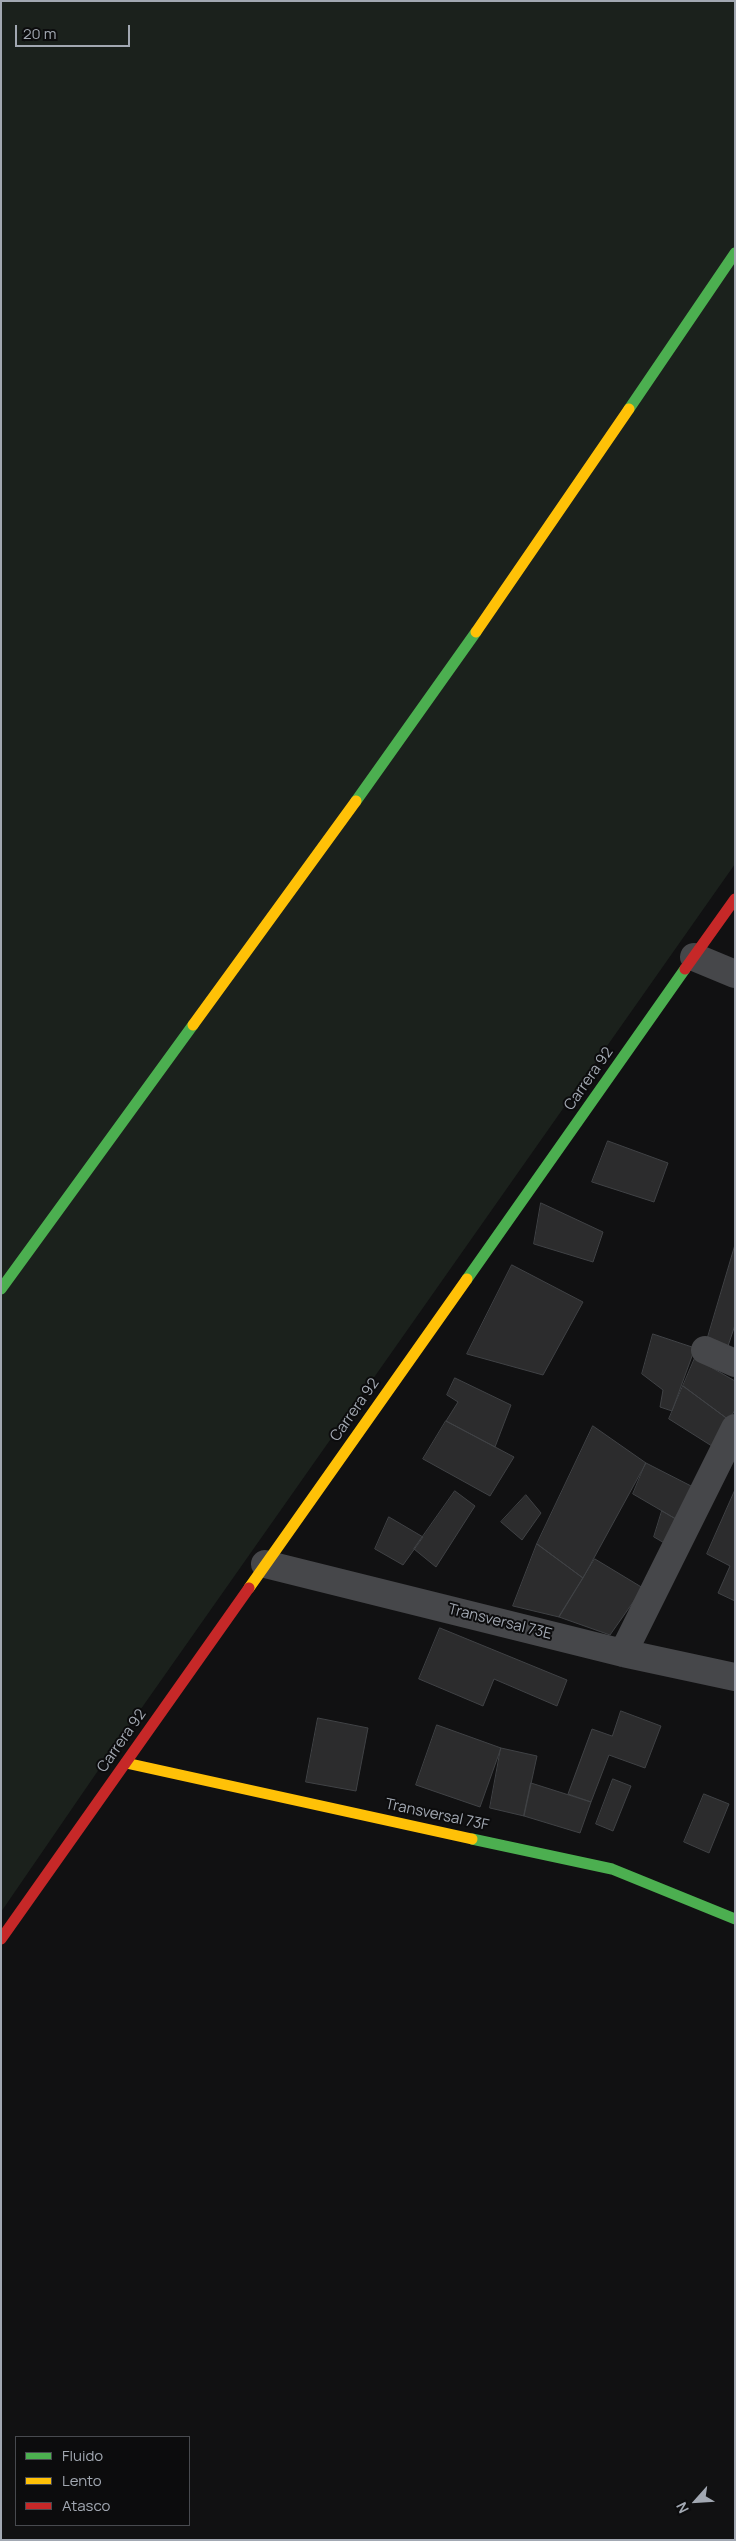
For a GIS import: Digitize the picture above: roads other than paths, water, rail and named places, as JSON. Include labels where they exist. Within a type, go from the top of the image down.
[{"type":"street","points":[[1,1289],[435,692],[735,253]]},
{"type":"street","name":"Carrera 92","points":[[1,1939],[735,899]]},
{"type":"street","points":[[694,957],[735,974]]},
{"type":"street","points":[[705,1350],[735,1363]]},
{"type":"street","points":[[624,1653],[735,1428]]},
{"type":"street","name":"Transversal 73E","points":[[265,1564],[624,1653],[735,1677]]},
{"type":"street","name":"Transversal 73F","points":[[126,1762],[612,1869],[735,1919]]}]
